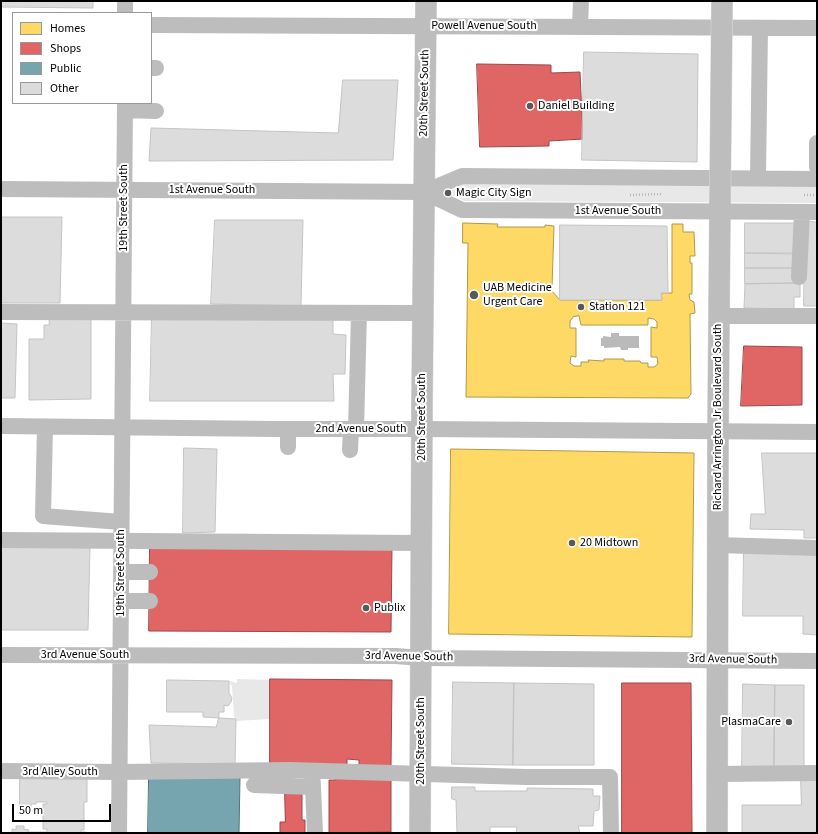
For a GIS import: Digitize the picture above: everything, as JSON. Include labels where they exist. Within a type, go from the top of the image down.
[{"type":"main road","name":"20th Street South","points":[[420,833],[422,313],[426,1]]},
{"type":"main road","name":"Richard Arrington Jr Boulevard South","points":[[717,833],[717,545],[722,1]]},
{"type":"street","points":[[125,1],[125,12]]},
{"type":"street","points":[[580,26],[581,1]]},
{"type":"street","name":"Powell Avenue South","points":[[152,25],[817,28]]},
{"type":"street","points":[[758,178],[760,28]]},
{"type":"street","points":[[125,106],[156,111]]},
{"type":"street","name":"19th Street South","points":[[119,833],[125,106]]},
{"type":"street","points":[[817,143],[817,167]]},
{"type":"street","name":"1st Avenue South","points":[[1,189],[424,192],[462,176],[817,179]]},
{"type":"street","name":"1st Avenue South","points":[[424,192],[462,210],[720,207],[809,212]]},
{"type":"street","points":[[799,277],[809,212]]},
{"type":"street","points":[[1,312],[422,313]]},
{"type":"street","points":[[350,450],[353,429],[359,313]]},
{"type":"street","points":[[719,316],[817,316]]},
{"type":"street","name":"2nd Avenue South","points":[[1,426],[817,432]]},
{"type":"street","points":[[45,426],[43,516],[121,522]]},
{"type":"street","points":[[288,429],[288,447]]},
{"type":"street","points":[[1,540],[421,543]]},
{"type":"street","points":[[717,545],[817,548]]},
{"type":"street","points":[[121,572],[150,572]]},
{"type":"street","points":[[121,601],[150,601]]},
{"type":"street","name":"3rd Avenue South","points":[[1,655],[396,656],[421,658],[817,661]]},
{"type":"street","points":[[312,770],[315,833]]},
{"type":"street","name":"3rd Alley South","points":[[1,771],[120,772],[312,770],[610,778],[610,833]]},
{"type":"street","points":[[717,774],[817,773]]},
{"type":"street","points":[[254,785],[313,787]]},
{"type":"path","points":[[460,193],[538,195]]},
{"type":"path","points":[[622,196],[668,193]]},
{"type":"path","points":[[801,195],[817,195]]},
{"type":"shaded area","points":[[463,183],[817,185],[817,203],[464,201],[448,193]]},
{"type":"shaded area","points":[[611,333],[619,333],[619,336],[639,336],[639,348],[628,348],[628,350],[621,350],[620,347],[604,348],[604,346],[601,346],[601,338],[603,338],[603,336],[611,337]]},
{"type":"shaded area","points":[[237,679],[270,680],[270,719],[236,721],[234,716],[232,687],[229,681],[237,683]]},
{"type":"building: Homes","name":"Station 121","points":[[463,223],[498,224],[497,227],[554,226],[552,288],[550,289],[560,300],[662,300],[661,293],[672,293],[672,224],[683,224],[683,232],[694,232],[695,256],[690,256],[690,263],[692,263],[692,294],[689,294],[690,300],[694,302],[695,313],[690,314],[691,394],[688,398],[466,397],[468,243],[463,243]],"holes":[[[579,316],[581,325],[648,325],[648,318],[654,319],[657,322],[657,328],[651,327],[651,357],[657,357],[658,364],[654,367],[648,367],[648,363],[641,363],[640,361],[604,359],[604,361],[588,360],[589,362],[581,362],[581,366],[574,366],[570,363],[571,356],[576,357],[576,328],[570,328],[570,321],[573,317]]]},
{"type":"building: Homes","name":"20 Midtown","points":[[451,449],[694,453],[692,637],[449,634]]},
{"type":"building: Shops","name":"Daniel Building","points":[[477,64],[551,65],[551,73],[580,72],[583,139],[549,141],[549,146],[480,147]]},
{"type":"building: Shops","points":[[744,346],[802,347],[802,405],[741,406]]},
{"type":"building: Shops","points":[[150,545],[392,547],[391,632],[149,631]]},
{"type":"building: Shops","points":[[270,679],[392,680],[391,766],[359,765],[359,760],[347,759],[347,765],[270,764]]},
{"type":"building: Shops","points":[[622,683],[691,683],[692,833],[622,833]]},
{"type":"building: Shops","points":[[335,777],[391,778],[391,832],[329,833],[329,780],[335,780]]},
{"type":"building: Shops","points":[[285,793],[302,793],[302,820],[305,820],[305,833],[280,833],[280,822],[285,822]]},
{"type":"building: Public","points":[[149,776],[240,777],[239,833],[148,833]]},
{"type":"building: Other","points":[[1,1],[93,1],[93,8],[1,7]]},
{"type":"building: Other","points":[[584,52],[698,54],[697,162],[582,160]]},
{"type":"building: Other","points":[[343,80],[398,80],[393,160],[149,161],[151,128],[338,133]]},
{"type":"building: Other","points":[[1,217],[62,217],[60,303],[1,303]]},
{"type":"building: Other","points":[[215,220],[303,220],[301,306],[211,304]]},
{"type":"building: Other","points":[[805,221],[817,222],[817,306],[804,306]]},
{"type":"building: Other","points":[[745,223],[796,223],[795,253],[745,253]]},
{"type":"building: Other","points":[[560,225],[667,226],[668,293],[661,293],[662,300],[560,300]]},
{"type":"building: Other","points":[[745,253],[795,254],[794,268],[745,268]]},
{"type":"building: Other","points":[[745,268],[794,268],[794,283],[745,284]]},
{"type":"building: Other","points":[[800,283],[800,297],[794,297],[794,309],[744,308],[745,284]]},
{"type":"building: Other","points":[[49,314],[91,315],[91,399],[29,400],[29,339],[44,339],[44,325],[49,325]]},
{"type":"building: Other","points":[[152,315],[333,317],[333,334],[346,335],[345,374],[333,374],[334,401],[150,401]]},
{"type":"building: Other","points":[[1,323],[17,324],[15,398],[1,398]]},
{"type":"building: Other","points":[[184,448],[217,449],[215,532],[183,533]]},
{"type":"building: Other","points":[[762,453],[817,453],[817,538],[804,538],[804,530],[750,529],[751,514],[765,514]]},
{"type":"building: Other","points":[[1,545],[90,546],[88,630],[1,630]]},
{"type":"building: Other","points":[[744,549],[817,549],[817,635],[803,634],[803,616],[743,616]]},
{"type":"building: Other","points":[[167,680],[229,681],[229,693],[232,698],[231,702],[228,706],[224,705],[224,712],[219,712],[219,718],[203,717],[203,712],[167,712]]},
{"type":"building: Other","points":[[453,682],[514,683],[513,765],[452,764]]},
{"type":"building: Other","points":[[514,683],[594,684],[594,765],[513,765]]},
{"type":"building: Other","points":[[743,684],[775,685],[774,769],[742,768]]},
{"type":"building: Other","name":"PlasmaCare","points":[[775,685],[804,685],[804,769],[774,769]]},
{"type":"building: Other","points":[[219,718],[236,719],[235,764],[151,763],[149,725],[216,727]]},
{"type":"building: Other","points":[[20,776],[87,778],[87,802],[84,802],[84,830],[81,830],[81,832],[86,833],[12,833],[12,829],[16,830],[16,826],[24,826],[24,829],[29,830],[28,832],[47,832],[47,829],[43,829],[43,804],[47,804],[47,802],[36,802],[36,804],[31,804],[31,808],[24,808],[24,805],[20,805]]},
{"type":"building: Other","points":[[801,780],[817,780],[817,833],[742,833],[742,805],[801,805]]},
{"type":"building: Other","points":[[452,787],[475,787],[475,791],[527,791],[527,788],[593,789],[593,796],[600,796],[599,810],[594,811],[593,826],[578,826],[580,833],[516,833],[517,827],[490,827],[490,833],[457,833],[456,800],[452,799]]},
{"type":"place","name":"Daniel Building","points":[[530,106]]},
{"type":"place","name":"Magic City Sign","points":[[448,193]]},
{"type":"place","name":"UAB Medicine Urgent Care","points":[[474,295]]},
{"type":"place","name":"Station 121","points":[[581,307]]},
{"type":"place","name":"20 Midtown","points":[[572,543]]},
{"type":"place","name":"Publix","points":[[366,608]]},
{"type":"place","name":"PlasmaCare","points":[[789,722]]}]
